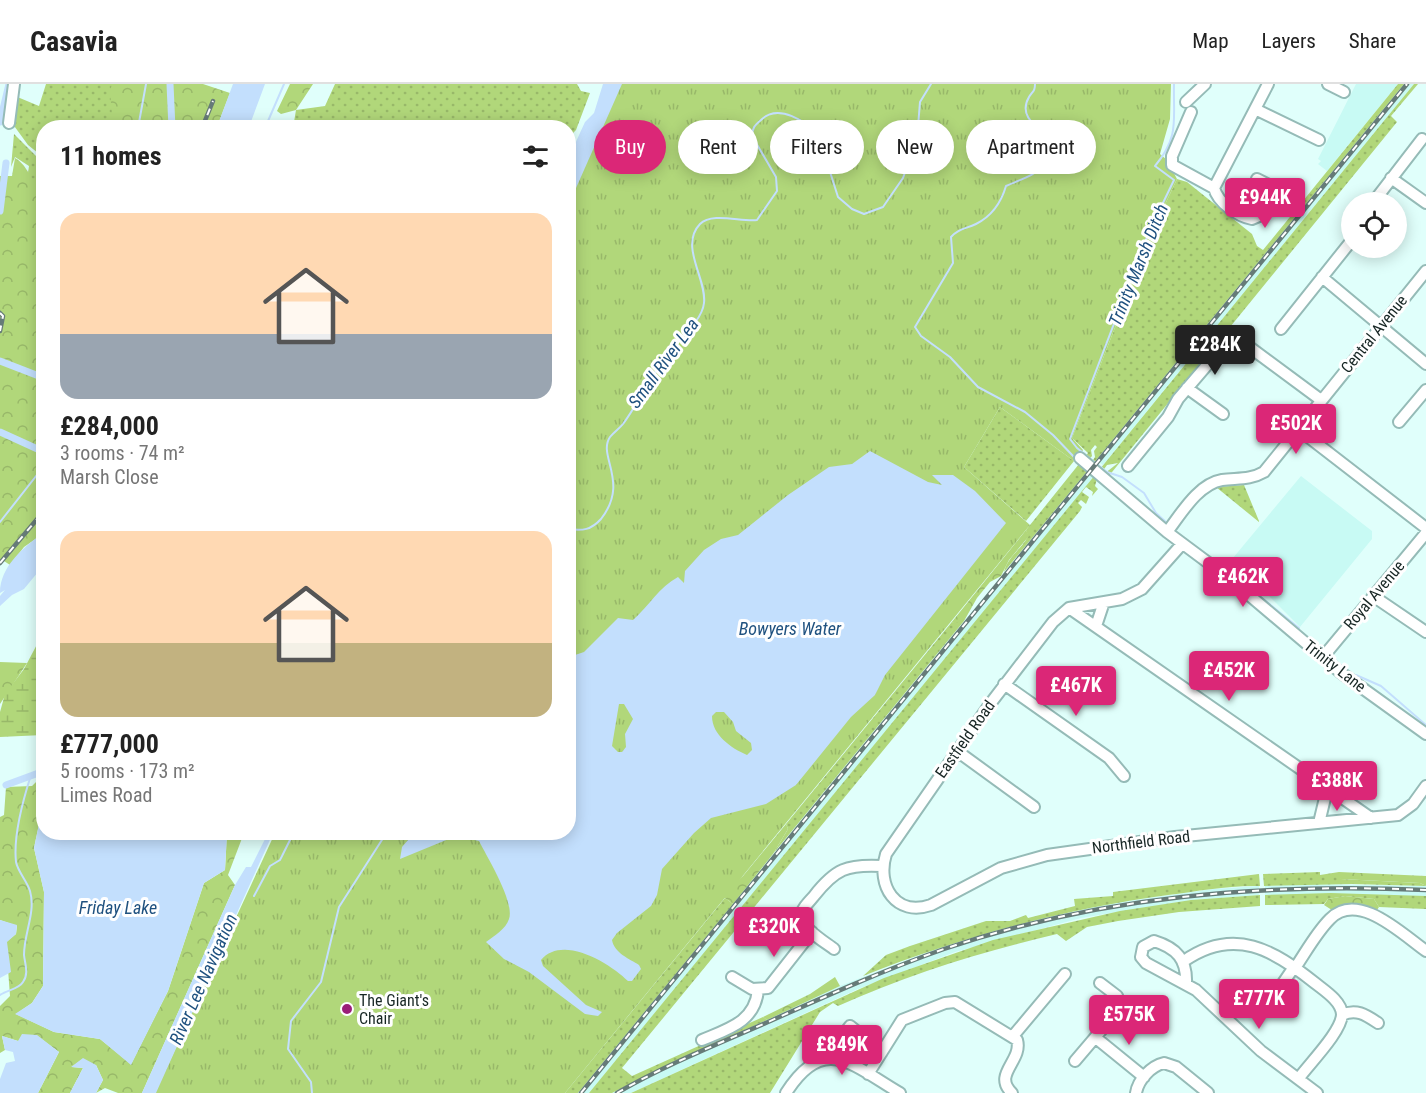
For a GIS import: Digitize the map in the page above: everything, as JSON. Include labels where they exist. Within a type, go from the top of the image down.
[{"type":"street","points":[[9,123],[14,84]]},
{"type":"street","points":[[1205,84],[1189,107],[1172,156],[1172,165],[1214,188],[1217,195],[1229,207],[1252,219],[1259,216],[1275,188],[1257,179]]},
{"type":"street","points":[[1214,188],[1268,84]]},
{"type":"street","points":[[1328,84],[1344,92]]},
{"type":"street","points":[[1256,109],[1319,140]]},
{"type":"street","points":[[1381,192],[1424,135]]},
{"type":"street","points":[[1391,178],[1426,203]]},
{"type":"street","points":[[1281,329],[1341,254]]},
{"type":"street","name":"Central Avenue","points":[[1167,532],[1204,488],[1221,480],[1249,479],[1264,472],[1425,274]]},
{"type":"street","points":[[1322,277],[1426,364]]},
{"type":"street","points":[[1128,466],[1221,347],[1238,341],[1321,400]]},
{"type":"street","points":[[1187,388],[1223,414]]},
{"type":"street","points":[[1400,422],[1426,390]]},
{"type":"street","points":[[1298,429],[1426,528]]},
{"type":"street","name":"Trinity Lane","points":[[1080,458],[1167,532],[1230,579],[1323,657],[1426,734]]},
{"type":"street","name":"Royal Avenue","points":[[1323,657],[1426,533]]},
{"type":"street","points":[[1069,608],[1122,599],[1142,590],[1182,544]]},
{"type":"street","points":[[1373,596],[1426,633]]},
{"type":"street","points":[[1095,626],[1104,602]]},
{"type":"street","points":[[1069,608],[1371,818]]},
{"type":"street","name":"Eastfield Road","points":[[882,866],[894,840],[1004,684],[1053,622],[1069,608]]},
{"type":"street","points":[[1004,684],[1108,758],[1124,776]]},
{"type":"street","points":[[957,751],[1034,807]]},
{"type":"street","name":"Northfield Road","points":[[882,866],[885,886],[892,896],[901,905],[920,909],[1001,868],[1047,855],[1175,837],[1398,815],[1405,811],[1426,786]]},
{"type":"street","points":[[1319,823],[1325,798],[1330,790]]},
{"type":"street","points":[[834,949],[812,932],[805,924],[801,914],[828,878],[837,871],[856,865],[882,866]]},
{"type":"street","points":[[1281,986],[1330,918],[1349,910],[1373,913],[1426,951]]},
{"type":"street","points":[[732,977],[745,987],[758,990],[773,984],[812,932]]},
{"type":"street","points":[[1186,983],[1184,961],[1170,948],[1154,941],[1143,947],[1141,952],[1146,963],[1186,983],[1208,1000],[1261,1051],[1317,1093]]},
{"type":"street","points":[[1184,961],[1209,947],[1243,944],[1267,950],[1337,1002],[1342,1015],[1337,1030],[1299,1078]]},
{"type":"street","points":[[1013,1036],[1065,974]]},
{"type":"street","points":[[1075,1061],[1121,1007],[1117,996],[1100,983]]},
{"type":"street","points":[[702,1040],[746,1018],[757,1002],[758,990]]},
{"type":"street","points":[[868,1074],[902,1020],[945,1003],[960,1004],[1013,1036],[1019,1047],[1004,1079],[1005,1086],[1012,1093]]},
{"type":"street","points":[[1342,1015],[1351,1011],[1360,1012],[1378,1023]]},
{"type":"street","points":[[833,1048],[850,1026],[882,1052]]},
{"type":"street","points":[[1096,1038],[1144,1077]]},
{"type":"street","points":[[786,1093],[803,1068],[822,1059],[843,1060],[900,1093]]},
{"type":"street","points":[[1136,1093],[1144,1077],[1159,1064],[1170,1064],[1208,1093]]},
{"type":"shaded area","points":[[1356,84],[1398,84],[1327,171],[1318,164],[1321,161],[1318,159]]},
{"type":"shaded area","points":[[1404,84],[1414,84],[1103,465],[1096,460]]},
{"type":"shaded area","points":[[1089,469],[1096,474],[644,1026],[589,1093],[578,1093]]},
{"type":"shaded area","points":[[1301,476],[1372,531],[1372,539],[1300,627],[1265,592],[1228,564]]},
{"type":"shaded area","points":[[1305,884],[1426,886],[1426,896],[1265,895],[1265,886]]},
{"type":"shaded area","points":[[1259,886],[1259,895],[1191,900],[1081,918],[955,952],[858,989],[631,1093],[612,1093],[677,1060],[840,986],[948,944],[1032,920],[1108,904],[1213,889]]},
{"type":"green space","points":[[46,84],[124,84],[116,120],[36,120],[36,151],[28,145],[12,123],[15,96],[39,106]]},
{"type":"green space","points":[[112,84],[203,84],[230,93],[220,120],[112,120],[110,91]]},
{"type":"green space","points":[[290,84],[313,84],[296,110],[281,114],[277,111]]},
{"type":"green space","points":[[335,84],[577,84],[581,91],[590,93],[576,130],[576,120],[294,120],[296,110],[325,106]]},
{"type":"green space","points":[[619,84],[1171,84],[1170,119],[1160,154],[1167,160],[1177,179],[1153,230],[1072,438],[1083,450],[1074,461],[1000,407],[964,467],[1030,525],[565,1093],[155,1093],[272,840],[576,840],[576,179],[594,139],[594,174],[666,174],[666,120],[603,120]]},
{"type":"green space","points":[[1398,84],[1404,84],[1093,464],[1091,463],[1097,447],[1095,445],[1088,461],[1084,458],[1088,453],[1072,438],[1153,230],[1177,179],[1187,182],[1252,234],[1257,246],[1263,250]]},
{"type":"green space","points":[[1414,84],[1418,84],[1391,116],[1397,122],[1108,477],[1104,474],[1118,463],[1107,465],[1102,472],[1100,469]]},
{"type":"green space","points":[[14,134],[36,156],[36,192],[26,187],[29,166],[15,157],[11,167]]},
{"type":"green space","points":[[15,158],[20,161],[36,183],[36,539],[24,547],[10,565],[4,561],[0,565],[0,176],[12,176]]},
{"type":"green space","points":[[1000,407],[1074,461],[1026,521],[964,467]]},
{"type":"green space","points":[[1079,464],[1089,469],[1004,572],[1009,561],[1028,536],[1026,530]]},
{"type":"green space","points":[[1095,475],[1097,479],[1095,486],[1098,489],[1092,496],[1093,492],[1086,487],[1082,492],[1089,497],[1086,504],[1081,500],[1078,503],[1082,507],[1080,511],[622,1068],[632,1076],[763,1017],[767,1020],[677,1060],[612,1093],[589,1093]]},
{"type":"green space","points":[[1244,485],[1259,521],[1259,522],[1216,487]]},
{"type":"green space","points":[[1026,530],[1029,536],[1009,560],[1001,576],[990,582],[977,598],[964,621],[951,623]]},
{"type":"green space","points":[[964,621],[773,854],[788,829],[786,824],[951,623]]},
{"type":"green space","points":[[36,646],[36,735],[0,737],[0,712],[5,694],[24,669]]},
{"type":"green space","points":[[0,662],[27,663],[0,704]]},
{"type":"green space","points":[[36,782],[34,848],[44,892],[43,986],[32,1003],[16,1014],[54,1032],[100,1039],[131,1064],[168,991],[204,883],[225,870],[227,840],[241,840],[228,875],[235,885],[142,1093],[118,1093],[105,1088],[96,1093],[103,1080],[96,1065],[72,1067],[83,1068],[70,1093],[38,1093],[59,1052],[37,1036],[18,1041],[2,1036],[5,1050],[0,1053],[0,1006],[10,996],[6,942],[16,934],[17,926],[0,920],[0,817],[4,815],[6,787],[32,786]]},
{"type":"green space","points":[[786,824],[788,829],[773,854],[733,904],[725,898],[712,902],[743,876]]},
{"type":"green space","points":[[1320,872],[1320,875],[1339,872],[1341,879],[1420,883],[1426,886],[1352,884],[1264,886],[1263,874]]},
{"type":"green space","points":[[1339,872],[1426,876],[1426,886],[1420,883],[1341,879],[1337,878]]},
{"type":"green space","points":[[1259,874],[1260,886],[1226,887],[1168,895],[1051,916],[975,937],[863,976],[886,955],[986,921],[1010,921],[1026,915],[1028,918],[1075,906],[1074,899],[1113,896],[1113,892]]},
{"type":"green space","points":[[1331,893],[1426,896],[1426,909],[1379,907],[1374,899],[1345,896],[1328,899],[1324,904],[1265,905],[1265,895]]},
{"type":"green space","points":[[1260,895],[1260,906],[1179,912],[1118,921],[1087,927],[1066,941],[1057,934],[1029,941],[918,974],[838,1006],[833,1003],[820,1012],[770,1093],[631,1093],[884,978],[993,940],[1120,911],[1191,900]]},
{"type":"green space","points":[[1345,896],[1374,899],[1379,907],[1377,910],[1365,907],[1335,912],[1324,905],[1328,899]]},
{"type":"green space","points":[[725,898],[733,904],[578,1093],[565,1093]]},
{"type":"green space","points":[[835,977],[840,986],[767,1020],[763,1017],[810,994]]},
{"type":"water","points":[[233,84],[265,84],[252,120],[220,120]]},
{"type":"water","points":[[603,84],[622,84],[606,120],[594,120],[594,147],[576,188],[576,142],[585,122],[594,113]]},
{"type":"water","name":"Bowyers Water","points":[[870,451],[928,482],[942,485],[932,475],[953,475],[975,491],[1006,523],[885,675],[875,695],[851,717],[796,785],[766,804],[711,818],[694,833],[662,869],[657,895],[651,906],[617,933],[612,940],[619,952],[639,965],[641,969],[632,981],[628,981],[610,966],[573,950],[550,953],[541,960],[543,966],[586,1005],[602,1012],[598,1016],[585,1014],[529,972],[504,959],[486,942],[505,926],[510,911],[494,868],[479,841],[474,840],[576,840],[576,655],[584,652],[618,618],[633,620],[671,581],[678,577],[684,583],[685,571],[704,550],[721,539],[738,535],[788,495],[829,467],[852,464]],"holes":[[[619,704],[624,704],[633,719],[625,734],[626,747],[622,752],[618,752],[612,746]],[[716,712],[724,712],[733,722],[736,731],[751,743],[752,750],[747,755],[729,745],[715,729],[712,716]]]},
{"type":"water","points":[[36,538],[36,574],[24,589],[12,595],[0,606],[0,596],[5,590],[0,593],[4,574],[14,558]]},
{"type":"water","name":"Friday Lake","points":[[36,838],[227,840],[225,870],[204,883],[168,991],[131,1065],[100,1039],[54,1032],[15,1014],[32,1003],[43,986],[44,892],[34,848]]},
{"type":"water","name":"River Lee Navigation","points":[[264,840],[270,840],[156,1093],[142,1093],[235,885],[246,867],[251,867]]},
{"type":"water","name":"Bowyers Water","points":[[408,840],[446,840],[400,859],[402,847]]},
{"type":"water","points":[[0,920],[17,925],[16,934],[7,942],[11,972],[0,978]]},
{"type":"water","points":[[22,1034],[37,1035],[59,1052],[38,1093],[0,1093],[0,1079],[6,1063],[15,1061],[13,1052],[5,1050],[2,1036],[18,1041]]},
{"type":"water","points":[[83,1058],[96,1065],[103,1080],[96,1093],[70,1093],[83,1068],[71,1067]]},
{"type":"waterway","points":[[0,122],[9,84]]},
{"type":"waterway","points":[[139,120],[146,84]]},
{"type":"waterway","points":[[170,84],[172,120]]},
{"type":"waterway","points":[[268,120],[284,84]]},
{"type":"waterway","name":"Small River Lea","points":[[576,530],[586,529],[594,525],[609,506],[613,493],[612,471],[607,453],[610,437],[623,424],[667,354],[694,324],[702,310],[704,294],[693,252],[694,233],[705,220],[719,218],[757,220],[777,191],[776,177],[752,136],[756,125],[768,115],[776,113],[792,116],[807,125],[819,137],[838,197],[852,209],[864,214],[883,207],[903,178],[917,139],[920,102],[931,84]]},
{"type":"waterway","points":[[1035,84],[1026,104],[1026,110],[1030,120],[1048,136],[1047,157],[1044,164],[1033,174],[1006,186],[999,203],[987,217],[951,237],[953,263],[915,327],[921,336],[950,357],[978,387],[1025,412],[1053,435],[1075,458]]},
{"type":"waterway","name":"Trinity Marsh Ditch","points":[[1167,523],[1156,513],[1144,493],[1122,477],[1107,472],[1077,448],[1070,439],[1149,232],[1174,180],[1155,166],[1172,136],[1174,84]]},
{"type":"waterway","points":[[0,211],[6,163]]},
{"type":"waterway","points":[[0,361],[36,375]]},
{"type":"waterway","points":[[0,432],[36,448]]},
{"type":"waterway","points":[[0,522],[36,476]]},
{"type":"waterway","points":[[1215,560],[1299,628]]},
{"type":"waterway","points":[[1356,675],[1381,686],[1426,725]]},
{"type":"waterway","points":[[6,785],[36,774]]},
{"type":"waterway","points":[[0,995],[19,986],[26,976],[24,955],[32,907],[29,887],[17,866],[15,852],[19,818],[31,775]]},
{"type":"waterway","points":[[254,896],[270,866],[280,860],[290,840]]},
{"type":"waterway","name":"Small River Lea","points":[[312,1093],[311,1082],[288,1049],[291,1021],[321,982],[339,907],[382,840]]},
{"type":"railway","points":[[581,1093],[1407,84]]},
{"type":"railway","points":[[205,120],[213,101]]},
{"type":"railway","points":[[0,313],[3,316],[0,331]]},
{"type":"railway","points":[[0,563],[36,520]]},
{"type":"railway","points":[[617,1093],[692,1055],[899,966],[944,949],[1062,916],[1182,897],[1243,892],[1365,888],[1426,890]]},
{"type":"place","name":"The Giant's Chair","points":[[347,1009]]}]
